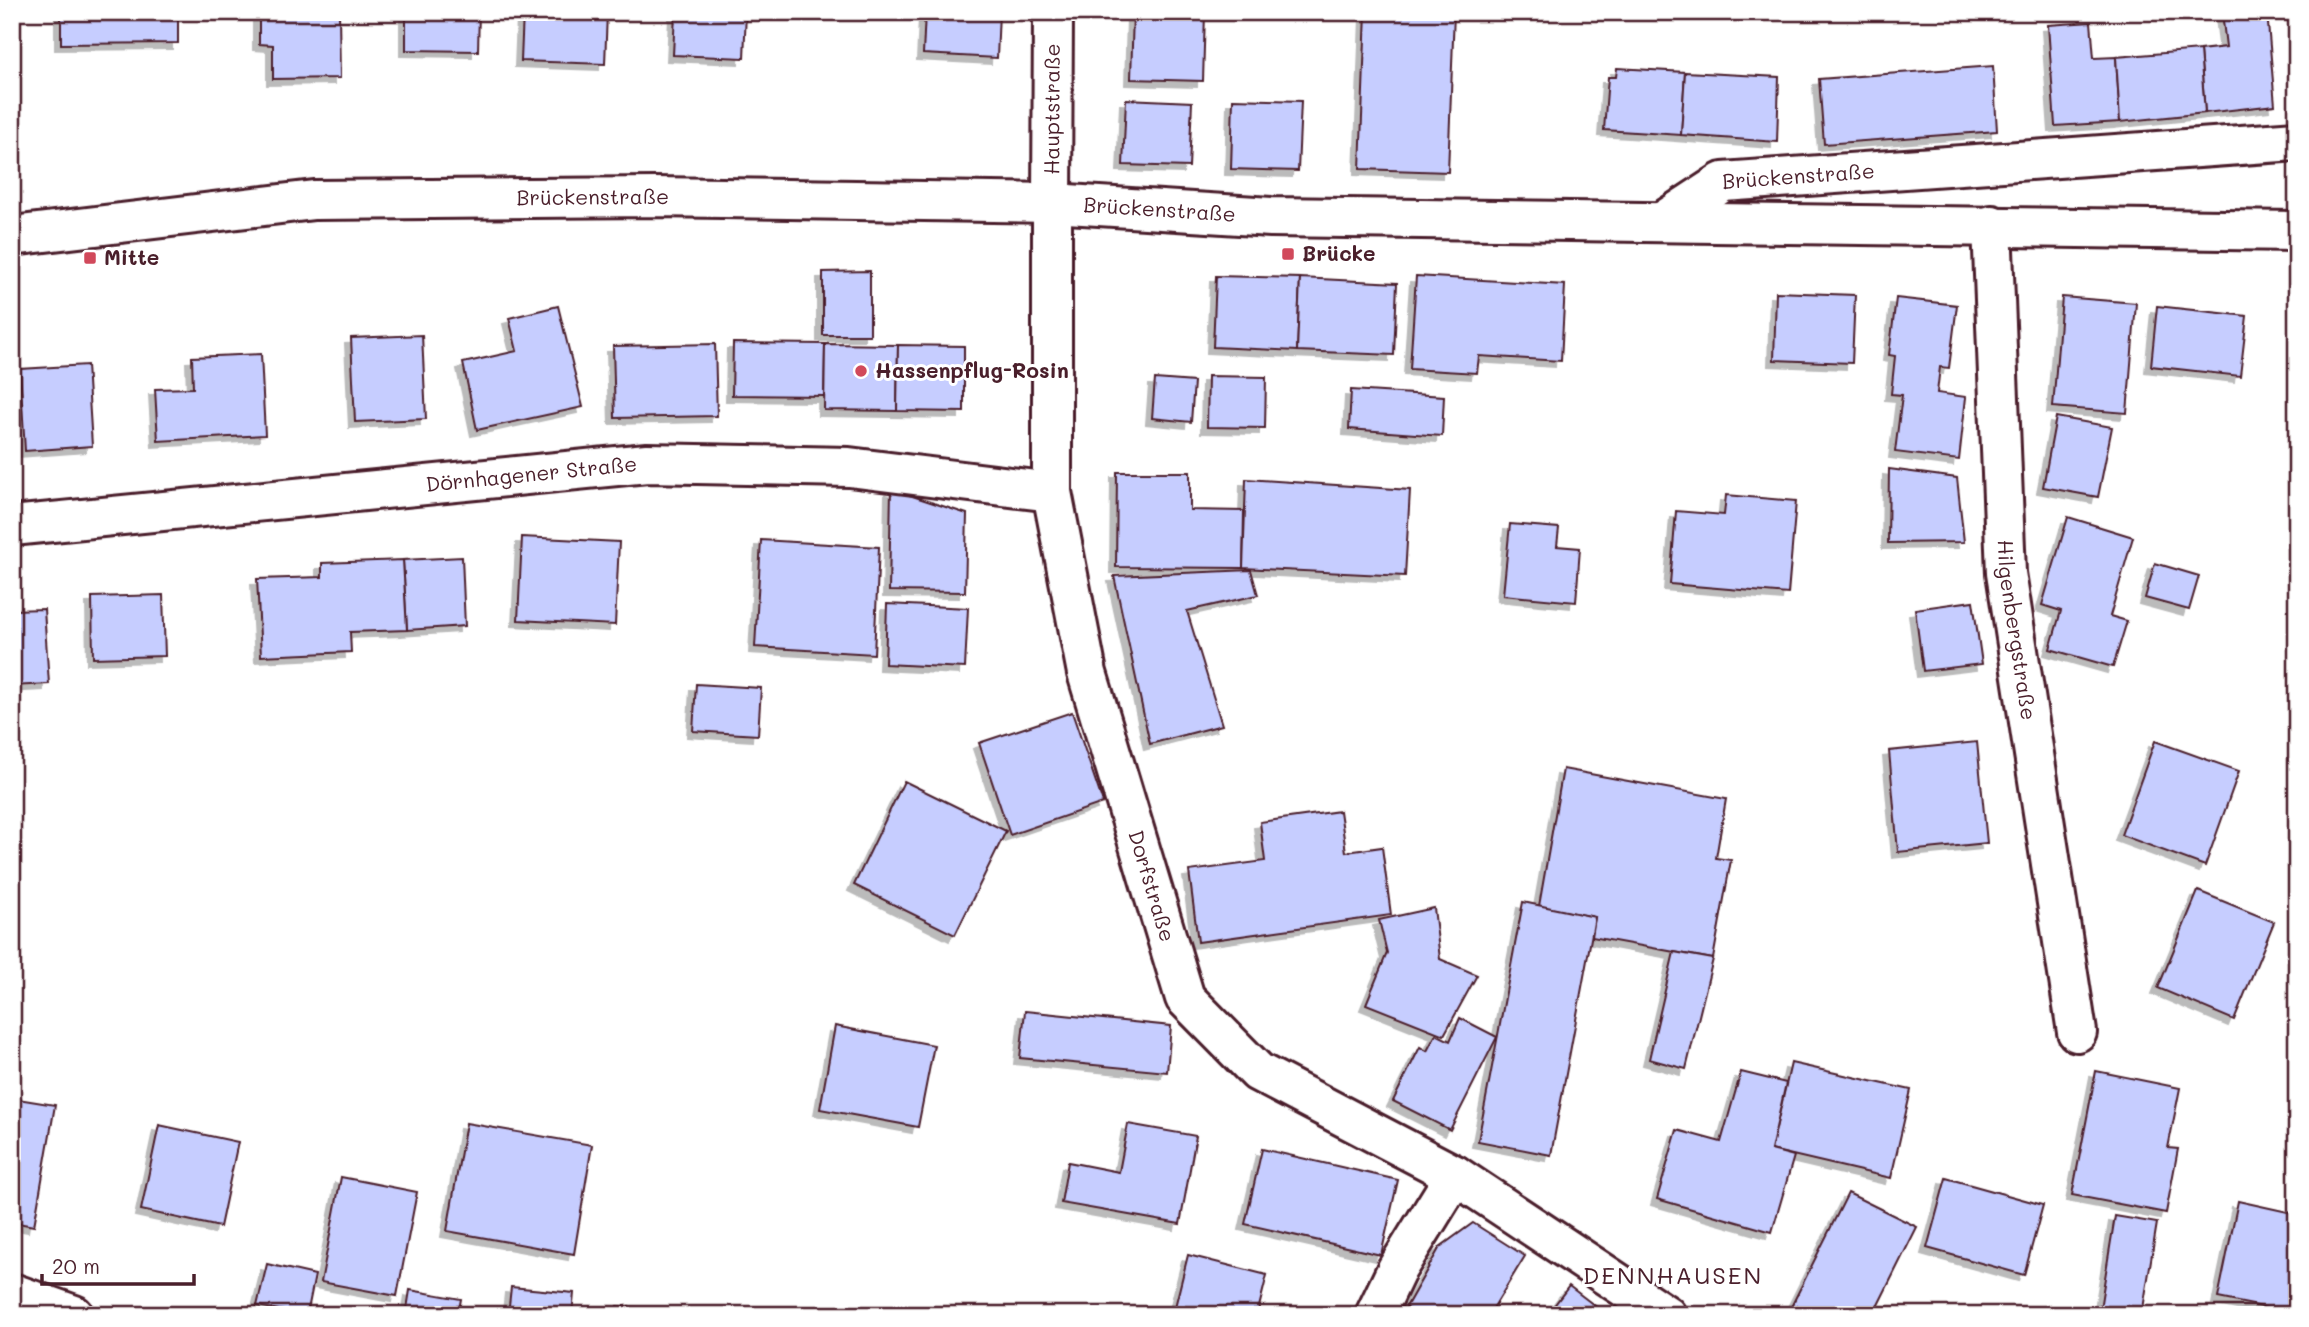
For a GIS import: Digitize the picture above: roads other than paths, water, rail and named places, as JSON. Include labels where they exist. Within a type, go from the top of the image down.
[{"type":"street","name":"Hauptstraße","points":[[1052,203],[1054,12]]},
{"type":"street","name":"Brückenstraße","points":[[12,236],[313,200],[655,197],[1052,203],[1271,216],[1665,220],[1723,182],[2297,141]]},
{"type":"street","name":"Dorfstraße","points":[[1052,203],[1052,492],[1087,673],[1185,998],[1258,1072],[1324,1110],[1455,1175],[1666,1315]]},
{"type":"street","points":[[1665,220],[2297,231]]},
{"type":"street","name":"Hilgenbergstraße","points":[[1992,225],[2006,573],[2077,1032]]},
{"type":"street","name":"Dörnhagener Straße","points":[[12,526],[647,464],[849,467],[1052,492]]},
{"type":"street","points":[[1375,1315],[1397,1269],[1455,1175]]},
{"type":"street","points":[[12,1293],[74,1315]]},
{"type":"place","name":"Brücke","points":[[1288,254]]},
{"type":"place","name":"Mitte","points":[[90,258]]},
{"type":"place","name":"Hassenpflug-Rosin","points":[[861,371]]},
{"type":"district","name":"DENNHAUSEN","points":[[1673,1276]]}]
